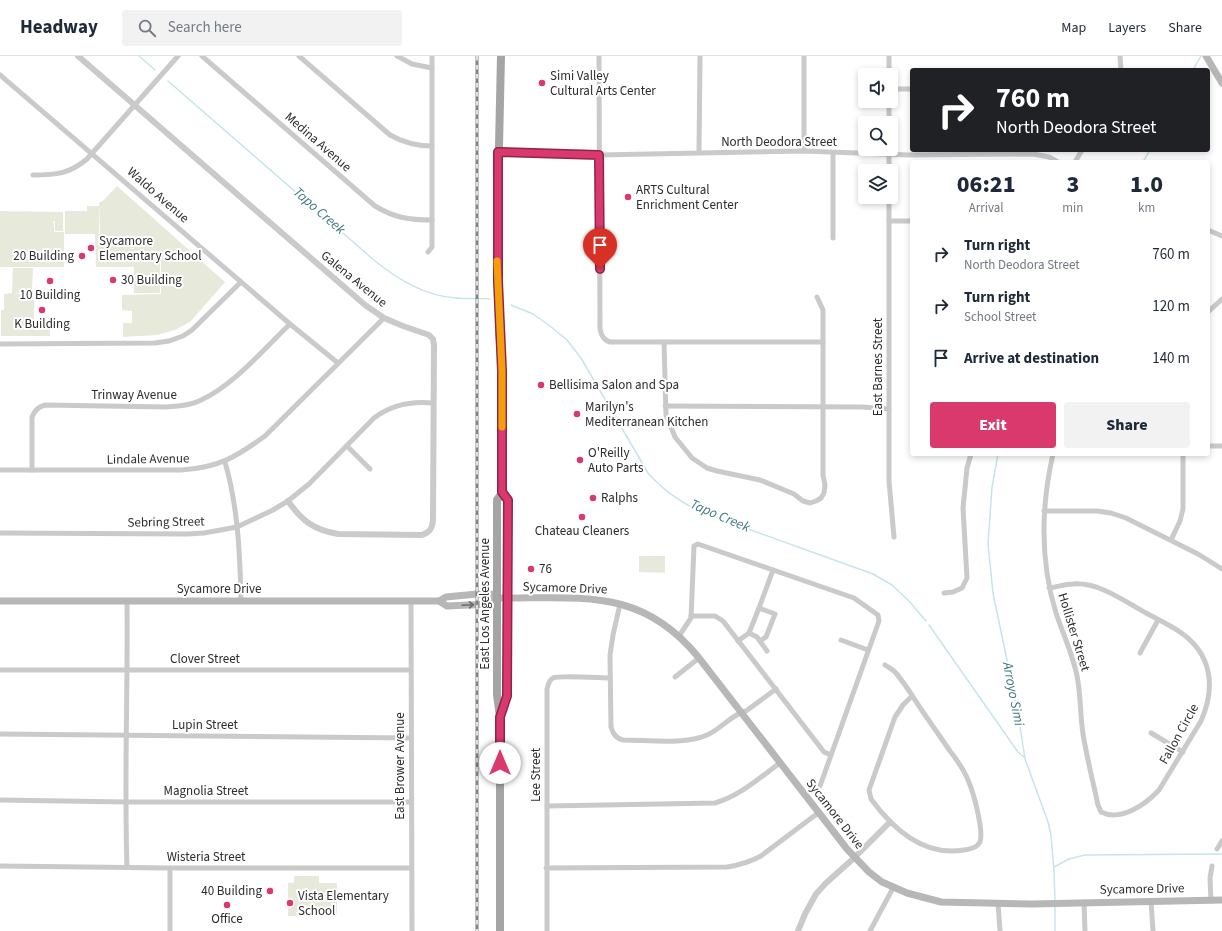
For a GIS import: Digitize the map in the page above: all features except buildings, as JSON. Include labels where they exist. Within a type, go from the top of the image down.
[{"type":"main road","name":"East Los Angeles Avenue","points":[[500,56],[498,281],[502,371],[502,492],[497,500],[497,695],[500,717],[500,931]]},
{"type":"main road","points":[[1206,56],[1222,83]]},
{"type":"main road","name":"East Los Angeles Avenue","points":[[500,717],[507,696],[508,500],[502,492]]},
{"type":"main road","name":"Sycamore Drive","points":[[0,601],[439,601],[446,597],[491,594],[497,598],[587,598],[620,604],[652,616],[679,636],[700,658],[854,858],[869,872],[893,888],[941,902],[998,904],[1222,900]]},
{"type":"street","name":"Galena Avenue","points":[[78,56],[365,305],[384,318],[429,335],[433,339],[433,520],[432,528],[428,533],[422,535],[338,534],[328,532],[307,523],[297,514],[288,501]]},
{"type":"street","points":[[33,175],[63,173],[76,168],[92,153],[135,106],[178,56]]},
{"type":"street","name":"Medina Avenue","points":[[202,56],[375,206],[388,214],[401,218],[413,220],[432,220]]},
{"type":"street","points":[[299,56],[390,135],[410,144],[432,146]]},
{"type":"street","points":[[397,56],[412,64],[432,68]]},
{"type":"street","points":[[428,252],[432,247],[432,56]]},
{"type":"street","points":[[599,56],[601,332],[604,338],[610,342],[823,342]]},
{"type":"street","points":[[700,56],[700,152]]},
{"type":"street","points":[[804,56],[804,151]]},
{"type":"street","points":[[889,56],[889,68]]},
{"type":"street","points":[[1120,56],[1121,68]]},
{"type":"street","name":"Waldo Avenue","points":[[0,75],[290,324],[338,363]]},
{"type":"street","points":[[898,90],[910,89]]},
{"type":"street","name":"North Deodora Street","points":[[498,152],[599,155],[700,152],[858,152]]},
{"type":"street","points":[[833,153],[833,238]]},
{"type":"street","name":"North Deodora Street","points":[[898,153],[909,155],[1033,154],[1049,157],[1054,160]]},
{"type":"street","name":"East Barnes Street","points":[[889,204],[889,481],[894,537]]},
{"type":"street","points":[[889,221],[910,221]]},
{"type":"street","points":[[1210,231],[1222,236]]},
{"type":"street","points":[[0,344],[121,344],[169,341],[183,336],[192,330],[241,282]]},
{"type":"street","points":[[664,342],[665,406],[668,423],[675,438],[686,452],[698,463],[717,471],[760,480],[794,494],[803,501],[810,503],[818,500],[826,488],[823,474],[823,310],[817,297]]},
{"type":"street","points":[[1210,310],[1222,299]]},
{"type":"street","name":"Lindale Avenue","points":[[0,470],[181,470],[195,469],[225,462],[265,436],[384,318]]},
{"type":"street","name":"Trinway Avenue","points":[[32,470],[32,417],[34,411],[39,407],[45,405],[166,407],[186,405],[198,401],[229,382],[290,324]]},
{"type":"street","name":"Sebring Street","points":[[0,533],[187,534],[204,533],[237,526],[258,518],[288,501],[309,484],[374,418],[390,408],[414,403],[433,403]]},
{"type":"street","points":[[665,406],[823,406],[862,407],[889,410]]},
{"type":"street","points":[[347,446],[370,469]]},
{"type":"street","points":[[1210,446],[1222,446]]},
{"type":"street","points":[[944,593],[953,592],[962,588],[967,578],[963,508],[967,468],[970,456]]},
{"type":"street","name":"Hollister Street","points":[[1053,456],[1048,477],[1044,511],[1044,551],[1049,588],[1077,676],[1084,734],[1098,806],[1099,809],[1105,814]]},
{"type":"street","points":[[1171,540],[1180,521],[1183,509],[1183,456]]},
{"type":"street","points":[[225,462],[237,526],[240,556],[241,601]]},
{"type":"street","points":[[1044,511],[1097,511],[1111,513],[1126,518],[1171,540],[1222,569]]},
{"type":"street","points":[[679,636],[691,618],[694,546],[698,544],[854,598],[878,615],[879,621],[820,786]]},
{"type":"street","points":[[738,641],[749,633],[773,570]]},
{"type":"street","name":"Fallon Circle","points":[[1049,588],[1074,584],[1094,586],[1105,590],[1180,632],[1192,642],[1203,657],[1209,675],[1210,692],[1207,709],[1202,721],[1159,790],[1151,799],[1130,811],[1119,814],[1105,814]]},
{"type":"street","name":"East Brower Avenue","points":[[411,601],[410,738],[412,931]]},
{"type":"street","points":[[126,602],[128,670],[126,735],[127,867]]},
{"type":"street","points":[[620,604],[611,650],[610,678],[611,727],[614,735],[621,740],[697,739],[715,731],[776,689]]},
{"type":"street","points":[[759,608],[776,614],[766,637],[760,641]]},
{"type":"street","points":[[691,616],[715,616],[723,621],[824,752],[831,755]]},
{"type":"street","points":[[1140,653],[1158,620]]},
{"type":"street","points":[[749,633],[758,638],[767,651]]},
{"type":"street","points":[[841,640],[868,650]]},
{"type":"street","points":[[675,677],[700,658]]},
{"type":"street","points":[[885,665],[894,672],[912,696],[968,778],[978,812],[980,840],[977,845],[970,849],[957,851],[942,850],[913,840],[890,822],[871,799],[869,790],[895,717],[902,705],[912,696]]},
{"type":"street","name":"Clover Street","points":[[0,670],[410,670]]},
{"type":"street","name":"Lee Street","points":[[547,931],[547,689],[555,677],[610,678]]},
{"type":"street","points":[[1151,733],[1183,752]]},
{"type":"street","name":"Lupin Street","points":[[0,734],[410,738]]},
{"type":"street","points":[[547,806],[715,803],[738,794],[780,763]]},
{"type":"street","name":"Magnolia Street","points":[[0,800],[126,802],[411,802]]},
{"type":"street","points":[[546,868],[739,866],[751,862],[761,856],[818,813]]},
{"type":"street","points":[[798,931],[816,894],[890,822]]},
{"type":"street","points":[[1217,849],[1222,841]]},
{"type":"street","name":"Wisteria Street","points":[[0,866],[411,868]]},
{"type":"street","points":[[1211,901],[1210,878],[1212,866]]},
{"type":"street","points":[[170,868],[170,931]]},
{"type":"street","points":[[870,931],[893,888]]},
{"type":"street","points":[[1152,901],[1153,931]]},
{"type":"street","points":[[1084,902],[1085,931]]},
{"type":"street","points":[[998,904],[1000,931]]},
{"type":"shaded area","points":[[117,186],[225,282],[190,322],[175,330],[157,335],[123,337],[123,323],[132,323],[132,311],[122,310],[122,295],[161,294],[161,251],[134,251],[160,252],[160,293],[134,293],[134,267],[96,267],[95,234],[65,234],[65,211],[87,211],[87,206],[99,206],[100,234],[99,203],[104,200]]},
{"type":"shaded area","points":[[0,211],[63,212],[63,231],[55,231],[55,221],[52,222],[54,223],[54,232],[64,232],[64,267],[0,267]]},
{"type":"shaded area","points":[[13,268],[33,268],[32,293],[13,293],[21,294],[21,300],[34,300],[34,320],[21,320],[50,321],[50,336],[1,336],[1,310],[4,310],[4,294],[12,293]]},
{"type":"shaded area","points":[[639,556],[665,556],[665,573],[639,572]]},
{"type":"shaded area","points":[[294,876],[319,876],[319,883],[337,883],[337,916],[288,916],[288,883],[294,883]]},
{"type":"waterway","name":"Tapo Creek","points":[[139,56],[155,70]]},
{"type":"waterway","name":"Arroyo Simi","points":[[1194,68],[1201,56]]},
{"type":"waterway","name":"Tapo Creek","points":[[168,81],[393,275],[413,286],[445,297],[490,299]]},
{"type":"waterway","name":"Arroyo Simi","points":[[1144,160],[1149,152]]},
{"type":"waterway","name":"Tapo Creek","points":[[511,305],[533,314],[567,340],[581,358],[648,473],[672,495],[701,512],[873,574],[892,585],[909,601],[926,621]]},
{"type":"waterway","name":"Arroyo Simi","points":[[998,456],[992,487],[988,544],[993,593],[1018,713],[1025,759],[1048,822],[1051,835],[1055,902]]},
{"type":"waterway","name":"Tapo Creek","points":[[929,625],[1018,752],[1025,758]]},
{"type":"waterway","points":[[1054,867],[1069,859],[1085,855],[1222,854]]},
{"type":"waterway","name":"Arroyo Simi","points":[[1055,905],[1055,931]]},
{"type":"railway","points":[[477,56],[477,931]]},
{"type":"slow traffic","points":[[497,261],[502,371],[502,427]]},
{"type":"place","name":"Simi Valley Cultural Arts Center","points":[[542,83]]},
{"type":"place","name":"ARTS Cultural Enrichment Center","points":[[628,197]]},
{"type":"place","name":"Sycamore Elementary School","points":[[91,248]]},
{"type":"place","name":"20 Building","points":[[82,256]]},
{"type":"place","name":"30 Building","points":[[113,280]]},
{"type":"place","name":"10 Building","points":[[50,281]]},
{"type":"place","name":"K Building","points":[[42,310]]},
{"type":"place","name":"Bellisima Salon and Spa","points":[[541,385]]},
{"type":"place","name":"Marilyn's Mediterranean Kitchen","points":[[577,414]]},
{"type":"place","name":"O'Reilly Auto Parts","points":[[580,460]]},
{"type":"place","name":"Ralphs","points":[[593,498]]},
{"type":"place","name":"Chateau Cleaners","points":[[582,517]]},
{"type":"place","name":"76","points":[[531,569]]},
{"type":"place","name":"40 Building","points":[[270,891]]},
{"type":"place","name":"Vista Elementary School","points":[[290,903]]},
{"type":"place","name":"Office","points":[[227,905]]},
{"type":"route","points":[[500,763],[500,717],[507,696],[508,500],[502,492],[502,371],[499,329],[497,237],[498,152],[599,155],[600,269]]}]
